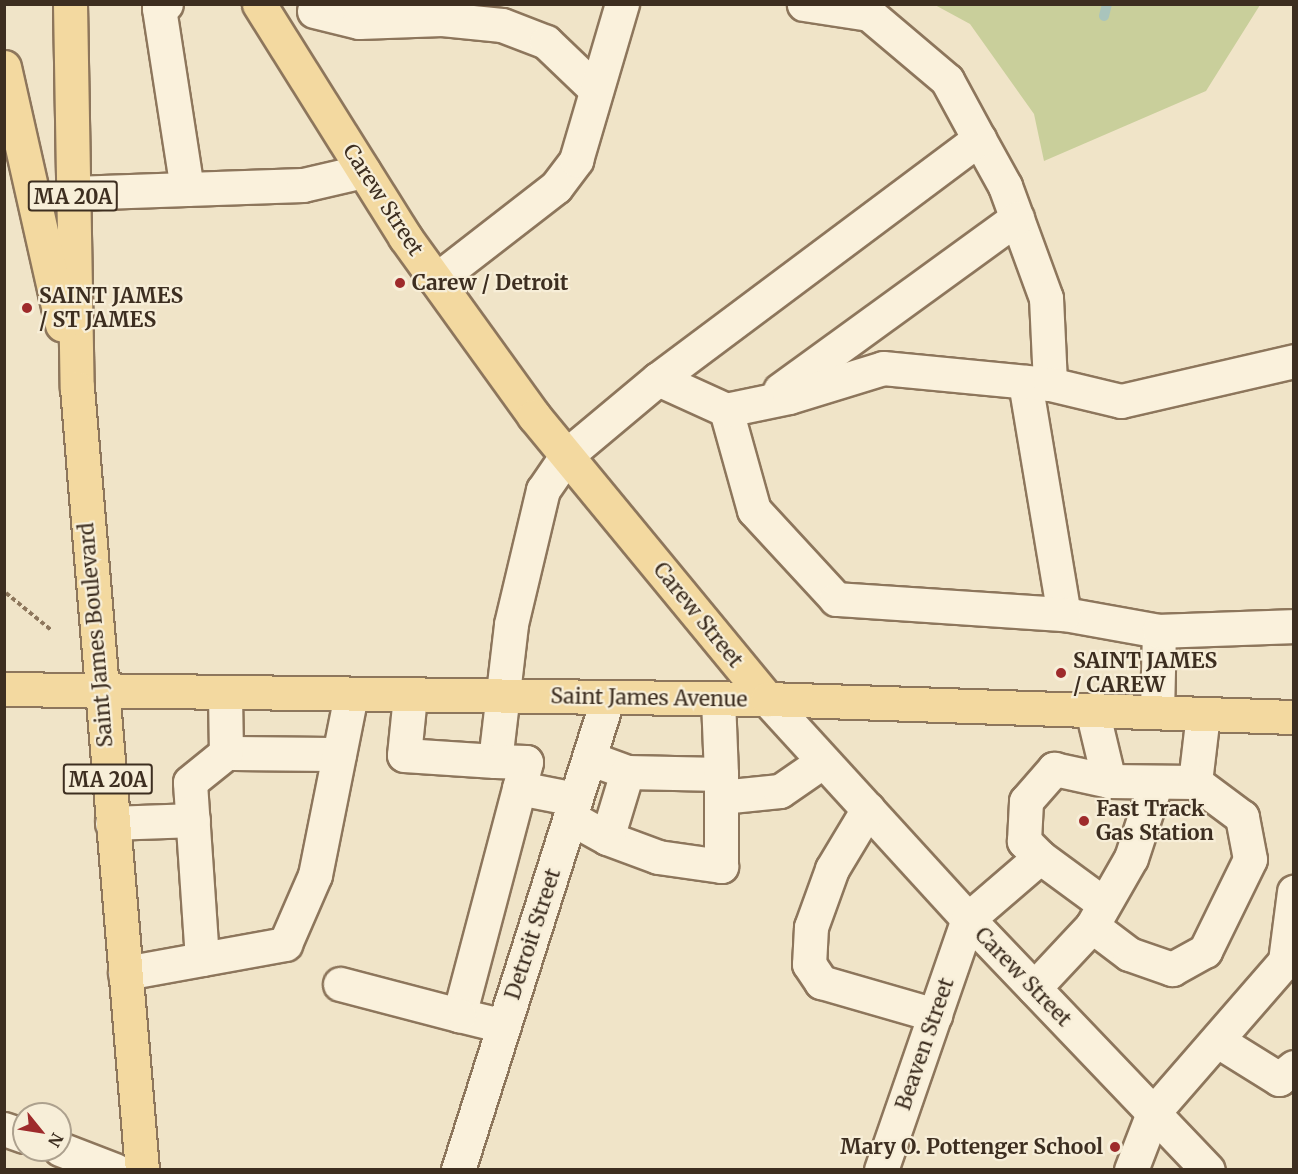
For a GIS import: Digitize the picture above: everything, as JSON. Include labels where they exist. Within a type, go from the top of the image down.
[{"type":"main road","name":"Saint James Boulevard","points":[[70,4],[76,388],[142,1170]]},
{"type":"main road","name":"Carew Street","points":[[264,14],[363,171],[436,280],[567,455],[767,699]]},
{"type":"main road","name":"Saint James Boulevard","points":[[4,67],[12,147],[76,388]]},
{"type":"main road","name":"Saint James Avenue","points":[[4,689],[101,693],[767,699],[1293,717]]},
{"type":"street","points":[[166,4],[159,8],[187,189]]},
{"type":"street","points":[[436,280],[556,187],[576,160],[622,4]]},
{"type":"street","points":[[804,4],[869,14],[947,80],[1005,186],[1046,298],[1038,383],[1064,614]]},
{"type":"street","points":[[264,14],[317,8],[359,22],[442,20],[502,25],[546,42],[596,90]]},
{"type":"street","points":[[495,761],[511,624],[543,490],[567,455],[658,379],[979,139]]},
{"type":"street","points":[[73,193],[303,184],[363,171]]},
{"type":"street","points":[[763,403],[1017,218]]},
{"type":"street","points":[[658,379],[726,410],[763,403],[883,368],[1038,383],[1121,402],[1293,361]]},
{"type":"street","points":[[726,410],[754,510],[836,599],[1064,614],[1160,631],[1293,626]]},
{"type":"street","points":[[1157,712],[1160,631]]},
{"type":"street","points":[[225,694],[226,753]]},
{"type":"street","points":[[125,973],[285,944],[315,875],[351,695]]},
{"type":"street","points":[[410,696],[404,755],[526,762],[459,1014]]},
{"type":"street","name":"Detroit Street","points":[[458,1170],[608,698]]},
{"type":"street","points":[[519,788],[573,808],[607,838],[658,857],[721,866],[718,699]]},
{"type":"street","name":"Carew Street","points":[[767,699],[822,762],[968,919],[1208,1170]]},
{"type":"street","points":[[1092,710],[1109,781]]},
{"type":"street","points":[[1195,782],[1203,714]]},
{"type":"street","points":[[202,959],[190,782],[226,753],[339,754]]},
{"type":"street","points":[[589,758],[627,772],[780,791],[822,762]]},
{"type":"street","points":[[1054,769],[1109,781],[1156,782],[1195,782],[1242,817],[1250,859],[1205,951],[1172,969],[1129,954],[1098,915],[1024,841],[1026,801],[1054,769]]},
{"type":"street","points":[[607,838],[627,772]]},
{"type":"street","points":[[1034,988],[1098,915],[1131,858],[1156,782]]},
{"type":"street","points":[[868,809],[832,869],[811,927],[809,964],[821,982],[935,1015]]},
{"type":"street","points":[[112,823],[193,820]]},
{"type":"street","points":[[968,919],[1040,857]]},
{"type":"street","points":[[1131,1170],[1153,1113],[1218,1041],[1285,961],[1293,892]]},
{"type":"street","points":[[489,902],[540,912]]},
{"type":"street","name":"Beaven Street","points":[[881,1170],[968,919]]},
{"type":"street","points":[[340,984],[504,1026]]},
{"type":"street","points":[[1218,1041],[1279,1079],[1293,1067]]},
{"type":"street","points":[[72,1154],[116,1170]]},
{"type":"path","points":[[6,593],[51,630]]},
{"type":"green space","points":[[935,5],[1260,5],[1206,91],[1044,161],[1034,114],[970,24]]},
{"type":"waterway","points":[[1104,16],[1107,4]]},
{"type":"place","name":"Carew / Detroit","points":[[400,283]]},
{"type":"place","name":"SAINT JAMES / ST JAMES","points":[[27,308]]},
{"type":"place","name":"SAINT JAMES / CAREW","points":[[1061,673]]},
{"type":"place","name":"Fast Track Gas Station","points":[[1084,821]]},
{"type":"place","name":"Mary O. Pottenger School","points":[[1115,1147]]}]
